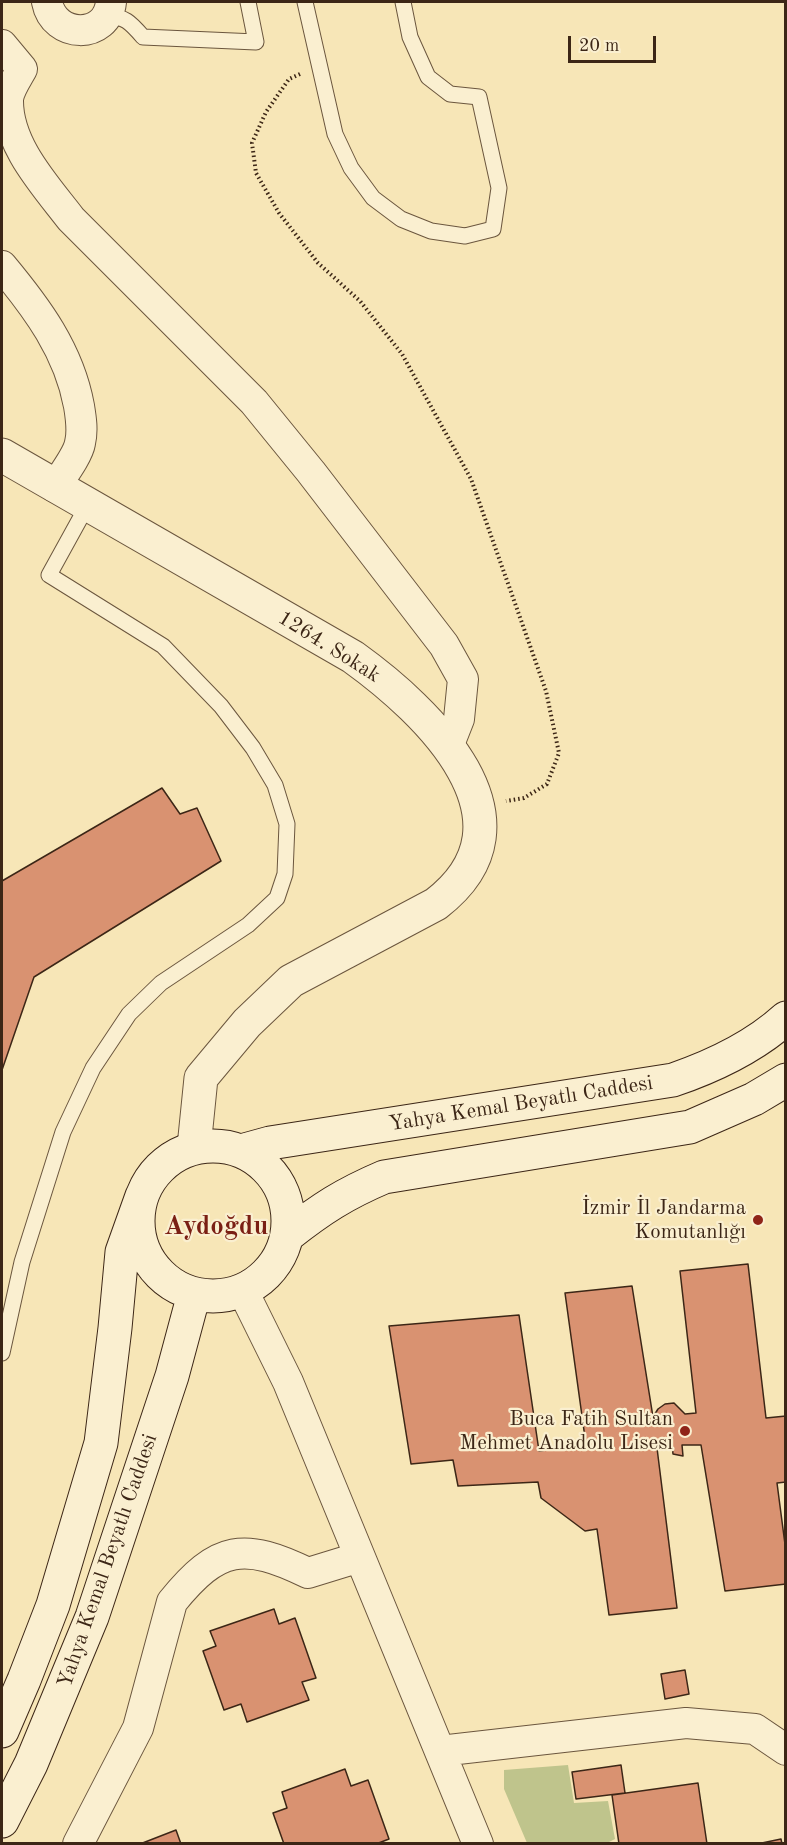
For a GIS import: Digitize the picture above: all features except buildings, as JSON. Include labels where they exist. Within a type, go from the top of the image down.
[{"type":"main road","name":"1264. Sokak","points":[[2,455],[87,506],[353,657],[404,697],[427,721],[448,747],[470,782],[478,806],[481,823],[480,839],[474,859],[465,877],[452,892],[436,904],[291,981],[248,1023],[201,1078],[194,1147]]},
{"type":"main road","name":"Yahya Kemal Beyatlı Caddesi","points":[[241,1150],[270,1143],[674,1080],[705,1069],[740,1051],[786,1018]]},
{"type":"main road","points":[[288,1235],[327,1205],[384,1177],[690,1127],[754,1100],[786,1080]]},
{"type":"main road","points":[[217,1146],[241,1150],[263,1164],[280,1185],[288,1209],[288,1235],[279,1259],[264,1278],[243,1291],[219,1297],[194,1294],[171,1284],[153,1267],[142,1245],[139,1228],[142,1196],[153,1174],[171,1158],[194,1147],[217,1146]]},
{"type":"main road","name":"Yahya Kemal Beyatlı Caddesi","points":[[2,1731],[53,1605],[102,1443],[122,1252],[142,1196]]},
{"type":"main road","name":"Yahya Kemal Beyatlı Caddesi","points":[[2,1821],[31,1764],[92,1617],[172,1376],[194,1294]]},
{"type":"street","points":[[46,6],[58,23],[78,31],[98,25],[108,9]]},
{"type":"street","points":[[2,45],[21,69],[8,97],[11,119],[19,144],[71,219],[266,416],[444,645],[463,679],[459,719],[448,747]]},
{"type":"street","points":[[2,136],[26,155]]},
{"type":"street","points":[[2,266],[48,327],[70,370],[76,393],[82,428],[80,445],[55,487]]},
{"type":"street","points":[[243,1291],[288,1382],[478,1844]]},
{"type":"street","points":[[78,1844],[138,1728],[172,1602],[184,1587],[214,1561],[231,1553],[251,1553],[272,1557],[308,1573],[360,1557]]},
{"type":"street","points":[[440,1751],[686,1723],[755,1729],[786,1729]]},
{"type":"street","points":[[755,1729],[786,1750]]},
{"type":"lane","points":[[108,9],[130,22],[143,37],[256,42],[248,2]]},
{"type":"lane","points":[[305,2],[335,134],[351,168],[374,198],[401,219],[431,231],[465,236],[493,229],[499,188],[479,97],[450,94],[428,77],[410,37],[403,2]]},
{"type":"lane","points":[[2,1353],[22,1262],[63,1132],[93,1068],[129,1014],[161,983],[248,925],[276,898],[285,874],[287,824],[275,785],[253,748],[221,706],[163,646],[49,575],[87,506]]},
{"type":"path","points":[[319,63],[290,79],[266,112],[252,143],[256,173],[279,213],[318,263],[360,302],[402,354],[471,479],[546,692],[555,727],[559,753],[547,784],[524,798],[478,806]]},
{"type":"green space","points":[[568,1765],[574,1803],[608,1801],[615,1839],[605,1844],[527,1843],[504,1789],[504,1770]]},
{"type":"place","name":"İzmir İl Jandarma Komutanlığı","points":[[758,1220]]},
{"type":"place","name":"Buca Fatih Sultan Mehmet Anadolu Lisesi","points":[[685,1431]]},
{"type":"district","name":"Aydoğdu","points":[[216,1227]]}]
